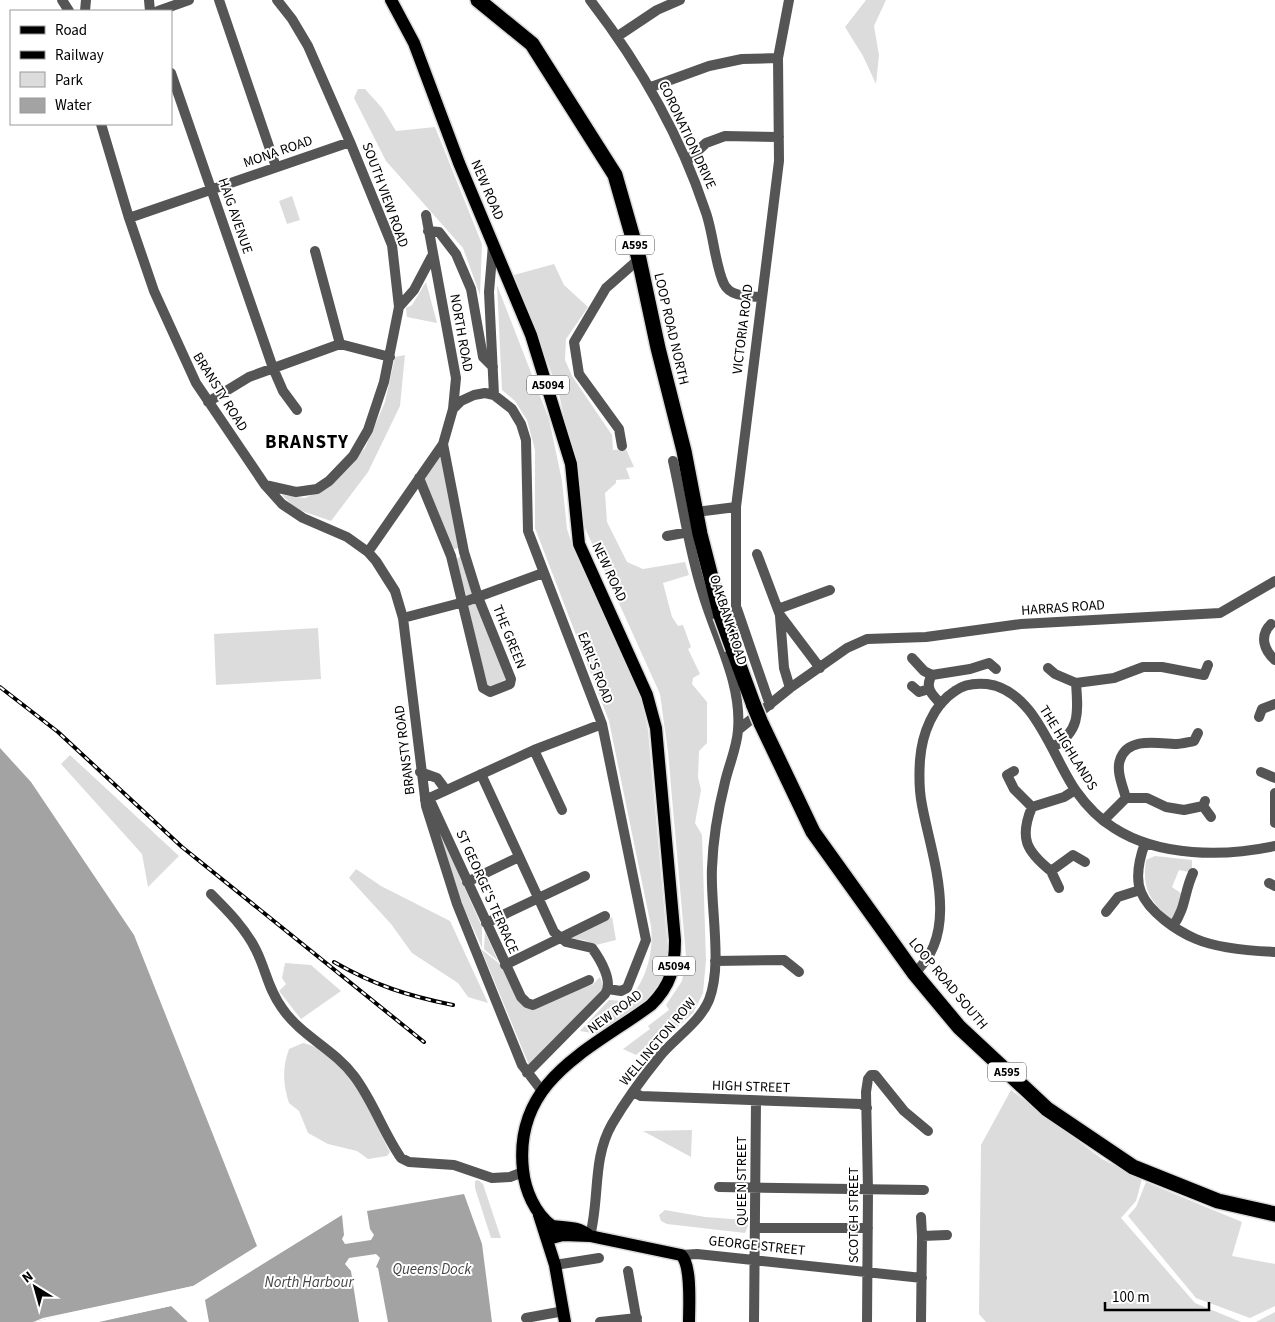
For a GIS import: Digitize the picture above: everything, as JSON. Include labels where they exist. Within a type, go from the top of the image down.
[{"type":"highway","name":"LOOP ROAD NORTH","points":[[478,0],[532,44],[615,176],[639,259],[696,512],[695,533]]},
{"type":"highway","name":"A595","points":[[695,533],[721,616],[730,655]]},
{"type":"highway","name":"LOOP ROAD SOUTH","points":[[730,655],[813,832],[914,973],[958,1027],[1047,1109],[1133,1168],[1218,1201],[1275,1214]]},
{"type":"main road","name":"NEW ROAD","points":[[391,0],[414,43],[531,335],[571,464],[579,544],[635,665],[652,711],[656,728],[675,940],[674,966],[671,978],[662,994],[618,1030],[562,1068],[542,1091]]},
{"type":"main road","name":"A5094","points":[[542,1091],[529,1111],[524,1132],[523,1172],[538,1212],[539,1222],[548,1239],[555,1264],[564,1316]]},
{"type":"main road","name":"A5094","points":[[538,1212],[552,1226]]},
{"type":"main road","name":"GEORGE STREET","points":[[552,1226],[572,1226],[581,1229],[590,1236]]},
{"type":"main road","points":[[548,1239],[552,1226]]},
{"type":"main road","name":"GEORGE STREET","points":[[548,1239],[563,1235],[590,1236],[680,1255]]},
{"type":"main road","points":[[680,1255],[685,1259],[687,1269],[689,1322]]},
{"type":"street","points":[[161,10],[190,0]]},
{"type":"street","points":[[219,0],[276,167]]},
{"type":"street","name":"SOUTH VIEW ROAD","points":[[265,485],[296,492],[310,491],[323,486],[344,467],[368,430],[390,357],[399,307],[392,245],[308,46],[277,0]]},
{"type":"street","name":"CORONATION DRIVE","points":[[590,0],[618,36],[651,87],[687,161],[706,212],[724,285],[735,294],[761,297]]},
{"type":"street","points":[[618,36],[657,10],[680,0]]},
{"type":"street","name":"VICTORIA ROAD","points":[[730,655],[736,607],[736,507],[779,161],[778,58],[789,0]]},
{"type":"street","points":[[651,87],[708,66],[742,59],[778,58]]},
{"type":"street","name":"HAIG AVENUE","points":[[172,76],[273,368],[283,391],[297,410]]},
{"type":"street","name":"BRANSTY ROAD","points":[[101,125],[129,218],[169,328],[196,383],[208,402],[265,485],[282,504],[292,512],[347,537],[368,552],[389,580],[403,618],[420,772],[457,904],[522,1066],[542,1091]]},
{"type":"street","points":[[687,161],[706,143],[725,136],[779,137]]},
{"type":"street","name":"MONA ROAD","points":[[129,218],[350,142]]},
{"type":"street","name":"NORTH ROAD","points":[[368,552],[443,444],[453,409],[456,378],[432,256],[426,215]]},
{"type":"street","points":[[428,231],[439,232],[456,254],[471,288],[483,356],[493,367]]},
{"type":"street","points":[[453,409],[461,401],[474,395],[485,393],[494,395],[489,292],[493,244]]},
{"type":"street","points":[[315,251],[340,344]]},
{"type":"street","points":[[399,307],[414,290],[432,256]]},
{"type":"street","points":[[622,446],[619,429],[579,374],[574,342],[606,288],[639,259]]},
{"type":"street","points":[[208,402],[231,386],[273,368],[340,344],[390,357]]},
{"type":"street","name":"EARL'S ROAD","points":[[494,395],[512,409],[521,424],[526,440],[528,531],[602,724],[646,940],[627,988],[621,991],[608,989]]},
{"type":"street","name":"THE GREEN","points":[[420,478],[451,556],[464,602],[482,688],[490,692],[510,684],[511,679],[478,597],[464,552],[443,444]]},
{"type":"street","name":"OAKBANK ROAD","points":[[673,461],[695,533],[702,592],[730,655],[736,702],[738,730],[719,806],[712,869]]},
{"type":"street","points":[[696,512],[736,507]]},
{"type":"street","points":[[667,536],[695,533]]},
{"type":"street","points":[[757,554],[779,612],[820,668]]},
{"type":"street","points":[[403,618],[464,602],[543,573]]},
{"type":"street","name":"HARRAS ROAD","points":[[738,730],[790,688],[847,648],[874,638],[926,637],[1022,624],[1115,617],[1220,613],[1275,581]]},
{"type":"street","points":[[779,612],[830,590]]},
{"type":"street","points":[[736,607],[770,705]]},
{"type":"street","points":[[779,612],[784,668],[790,688]]},
{"type":"street","points":[[1271,624],[1261,632],[1266,652],[1275,660]]},
{"type":"street","points":[[912,658],[924,671],[932,675],[970,669],[992,663]]},
{"type":"street","points":[[1052,672],[1076,683],[1114,678],[1143,667],[1162,667],[1206,674]]},
{"type":"street","points":[[932,675],[920,692],[941,704]]},
{"type":"street","points":[[1052,747],[1063,741],[1073,729],[1078,710],[1076,683]]},
{"type":"street","name":"THE HIGHLANDS","points":[[914,973],[924,964],[936,940],[941,901],[939,877],[922,804],[919,779],[924,737],[930,722],[941,704],[958,688],[969,685],[996,685],[1012,693],[1027,709],[1052,747],[1075,790],[1104,820],[1128,837],[1169,849],[1236,852],[1275,846]]},
{"type":"street","points":[[1259,709],[1275,704]]},
{"type":"street","points":[[427,799],[534,750],[602,724]]},
{"type":"street","points":[[1126,798],[1119,769],[1120,759],[1128,749],[1146,741],[1175,744],[1196,742]]},
{"type":"street","points":[[534,750],[562,810]]},
{"type":"street","points":[[1259,771],[1275,778]]},
{"type":"street","points":[[420,772],[437,778],[446,790]]},
{"type":"street","points":[[1007,773],[1014,789],[1032,807]]},
{"type":"street","points":[[481,774],[554,932],[560,938],[592,948],[604,970],[608,989],[528,1073]]},
{"type":"street","points":[[1059,888],[1051,871],[1038,860],[1025,843],[1025,822],[1032,807],[1064,797],[1075,790]]},
{"type":"street","points":[[1275,793],[1275,823]]},
{"type":"street","points":[[1104,820],[1126,798],[1147,798],[1166,807],[1184,810],[1204,803],[1211,817]]},
{"type":"street","name":"ST GEORGE'S TERRACE","points":[[427,799],[521,997],[527,1003],[533,1005],[589,980]]},
{"type":"street","points":[[1145,843],[1139,868],[1140,890],[1151,907],[1173,926],[1196,939],[1254,951],[1275,952]]},
{"type":"street","points":[[1051,871],[1072,852],[1085,862]]},
{"type":"street","points":[[467,882],[519,857]]},
{"type":"street","name":"WELLINGTON ROW","points":[[590,1236],[595,1212],[597,1164],[612,1125],[633,1092],[661,1056],[708,1002],[715,946],[712,869]]},
{"type":"street","points":[[1173,926],[1181,915],[1184,882],[1193,873]]},
{"type":"street","points":[[486,923],[585,876]]},
{"type":"street","points":[[1112,908],[1118,897],[1140,890]]},
{"type":"street","points":[[211,894],[232,914],[246,933],[262,963],[272,991],[283,1010],[307,1034],[344,1064],[354,1076],[401,1158],[409,1162],[454,1165],[492,1178],[510,1177],[523,1172]]},
{"type":"street","points":[[505,965],[605,916]]},
{"type":"street","points":[[714,961],[784,960],[799,972]]},
{"type":"street","name":"SCOTCH STREET","points":[[867,1322],[868,1078],[875,1075],[904,1111],[928,1131]]},
{"type":"street","name":"HIGH STREET","points":[[633,1092],[641,1096],[861,1104],[867,1108]]},
{"type":"street","name":"QUEEN STREET","points":[[754,1322],[756,1101]]},
{"type":"street","points":[[719,1187],[868,1190],[919,1187]]},
{"type":"street","points":[[921,1217],[921,1322]]},
{"type":"street","points":[[756,1228],[868,1228]]},
{"type":"street","points":[[922,1236],[948,1235]]},
{"type":"street","name":"GEORGE STREET","points":[[680,1255],[697,1254],[922,1278]]},
{"type":"street","points":[[555,1264],[599,1258]]},
{"type":"street","points":[[600,1322],[637,1320],[628,1271]]},
{"type":"street","points":[[526,1318],[564,1316]]},
{"type":"green space","points":[[866,0],[886,0],[874,26],[879,55],[876,84],[863,56],[845,27]]},
{"type":"green space","points":[[358,89],[365,89],[382,108],[396,131],[435,127],[482,244],[480,295],[463,248],[386,161],[354,98]]},
{"type":"green space","points":[[292,196],[300,220],[287,224],[279,201]]},
{"type":"green space","points":[[554,264],[564,285],[588,307],[566,339],[565,360],[572,376],[612,435],[613,450],[626,449],[634,467],[626,468],[630,479],[616,480],[616,483],[605,493],[607,522],[627,562],[643,569],[685,562],[689,575],[663,583],[672,617],[678,626],[683,625],[691,647],[688,649],[700,674],[693,678],[692,684],[707,702],[707,743],[699,751],[698,777],[701,790],[695,823],[702,835],[706,960],[703,993],[693,1013],[661,1042],[657,1037],[636,1055],[623,1049],[650,1029],[648,1026],[669,1010],[666,1005],[682,981],[686,956],[668,752],[660,694],[585,528],[577,474],[558,390],[514,275]]},
{"type":"green space","points":[[426,282],[437,323],[407,317],[406,308],[412,305]]},
{"type":"green space","points":[[497,285],[549,419],[562,481],[567,529],[572,544],[641,698],[648,730],[669,961],[663,975],[649,996],[632,1011],[598,1034],[580,1031],[609,1000],[626,1001],[639,986],[650,957],[651,926],[609,721],[535,528],[535,450],[527,420],[515,401],[502,390]]},
{"type":"green space","points":[[405,355],[400,406],[368,472],[331,521],[296,509],[282,495],[305,498],[329,487],[365,448],[385,402],[395,357]]},
{"type":"green space","points":[[441,451],[461,547],[452,550],[422,479]]},
{"type":"green space","points":[[461,556],[474,594],[467,597],[455,560]]},
{"type":"green space","points":[[477,602],[506,679],[489,688],[486,686],[468,604]]},
{"type":"green space","points":[[318,628],[321,679],[216,685],[214,634]]},
{"type":"green space","points":[[70,755],[179,856],[148,887],[142,854],[61,764]]},
{"type":"green space","points":[[432,813],[482,927],[482,948],[464,908]]},
{"type":"green space","points":[[1155,856],[1192,860],[1192,868],[1189,872],[1179,870],[1172,887],[1182,894],[1180,906],[1171,920],[1149,894],[1145,879],[1146,860]]},
{"type":"green space","points":[[356,869],[381,886],[450,921],[488,1003],[468,997],[458,983],[412,953],[391,924],[349,878]]},
{"type":"green space","points":[[612,917],[616,940],[596,945],[584,940],[569,938]]},
{"type":"green space","points":[[485,932],[498,961],[484,949]]},
{"type":"green space","points":[[481,949],[501,965],[517,998],[533,1010],[592,985],[600,977],[604,988],[529,1065]]},
{"type":"green space","points":[[285,963],[311,965],[341,991],[301,1019],[279,991],[286,984],[282,978]]},
{"type":"green space","points":[[303,1043],[318,1049],[332,1058],[345,1072],[356,1087],[375,1121],[390,1152],[387,1156],[368,1159],[357,1151],[328,1144],[308,1133],[299,1111],[289,1103],[284,1076],[289,1049]]},
{"type":"green space","points":[[1011,1090],[1102,1159],[1142,1179],[1136,1201],[1121,1218],[1195,1303],[1241,1322],[986,1322],[979,1314],[981,1145]]},
{"type":"green space","points":[[692,1130],[691,1157],[643,1131]]},
{"type":"green space","points":[[478,1180],[483,1184],[501,1238],[491,1238],[475,1188],[475,1181]]},
{"type":"green space","points":[[1146,1182],[1242,1222],[1232,1256],[1275,1264],[1275,1306],[1250,1318],[1196,1298],[1128,1216],[1136,1207]]},
{"type":"green space","points":[[665,1210],[705,1217],[745,1220],[748,1226],[745,1233],[667,1224],[661,1221],[659,1215]]},
{"type":"green space","points":[[1275,1312],[1275,1322],[1256,1322]]},
{"type":"water","points":[[0,748],[31,782],[134,935],[257,1246],[193,1286],[33,1322],[0,1322]]},
{"type":"water","points":[[464,1194],[482,1244],[492,1322],[388,1322],[378,1268],[376,1267],[380,1258],[376,1254],[349,1258],[345,1264],[351,1271],[359,1322],[209,1322],[205,1300],[342,1215],[344,1235],[342,1239],[345,1244],[371,1240],[374,1235],[370,1229],[367,1211]]},
{"type":"water","points":[[171,1306],[188,1322],[99,1322]]},
{"type":"pier","points":[[193,1286],[190,1289],[33,1322],[43,1318]]},
{"type":"pier","points":[[173,1305],[96,1322],[98,1320]]},
{"type":"railway","points":[[0,687],[58,732],[182,847],[424,1042]]},
{"type":"railway","points":[[334,962],[392,989],[453,1005]]},
{"type":"district","name":"BRANSTY","points":[[307,442]]},
{"type":"water label","name":"Queens Dock","points":[[432,1269]]},
{"type":"water label","name":"North Harbour","points":[[309,1282]]}]
